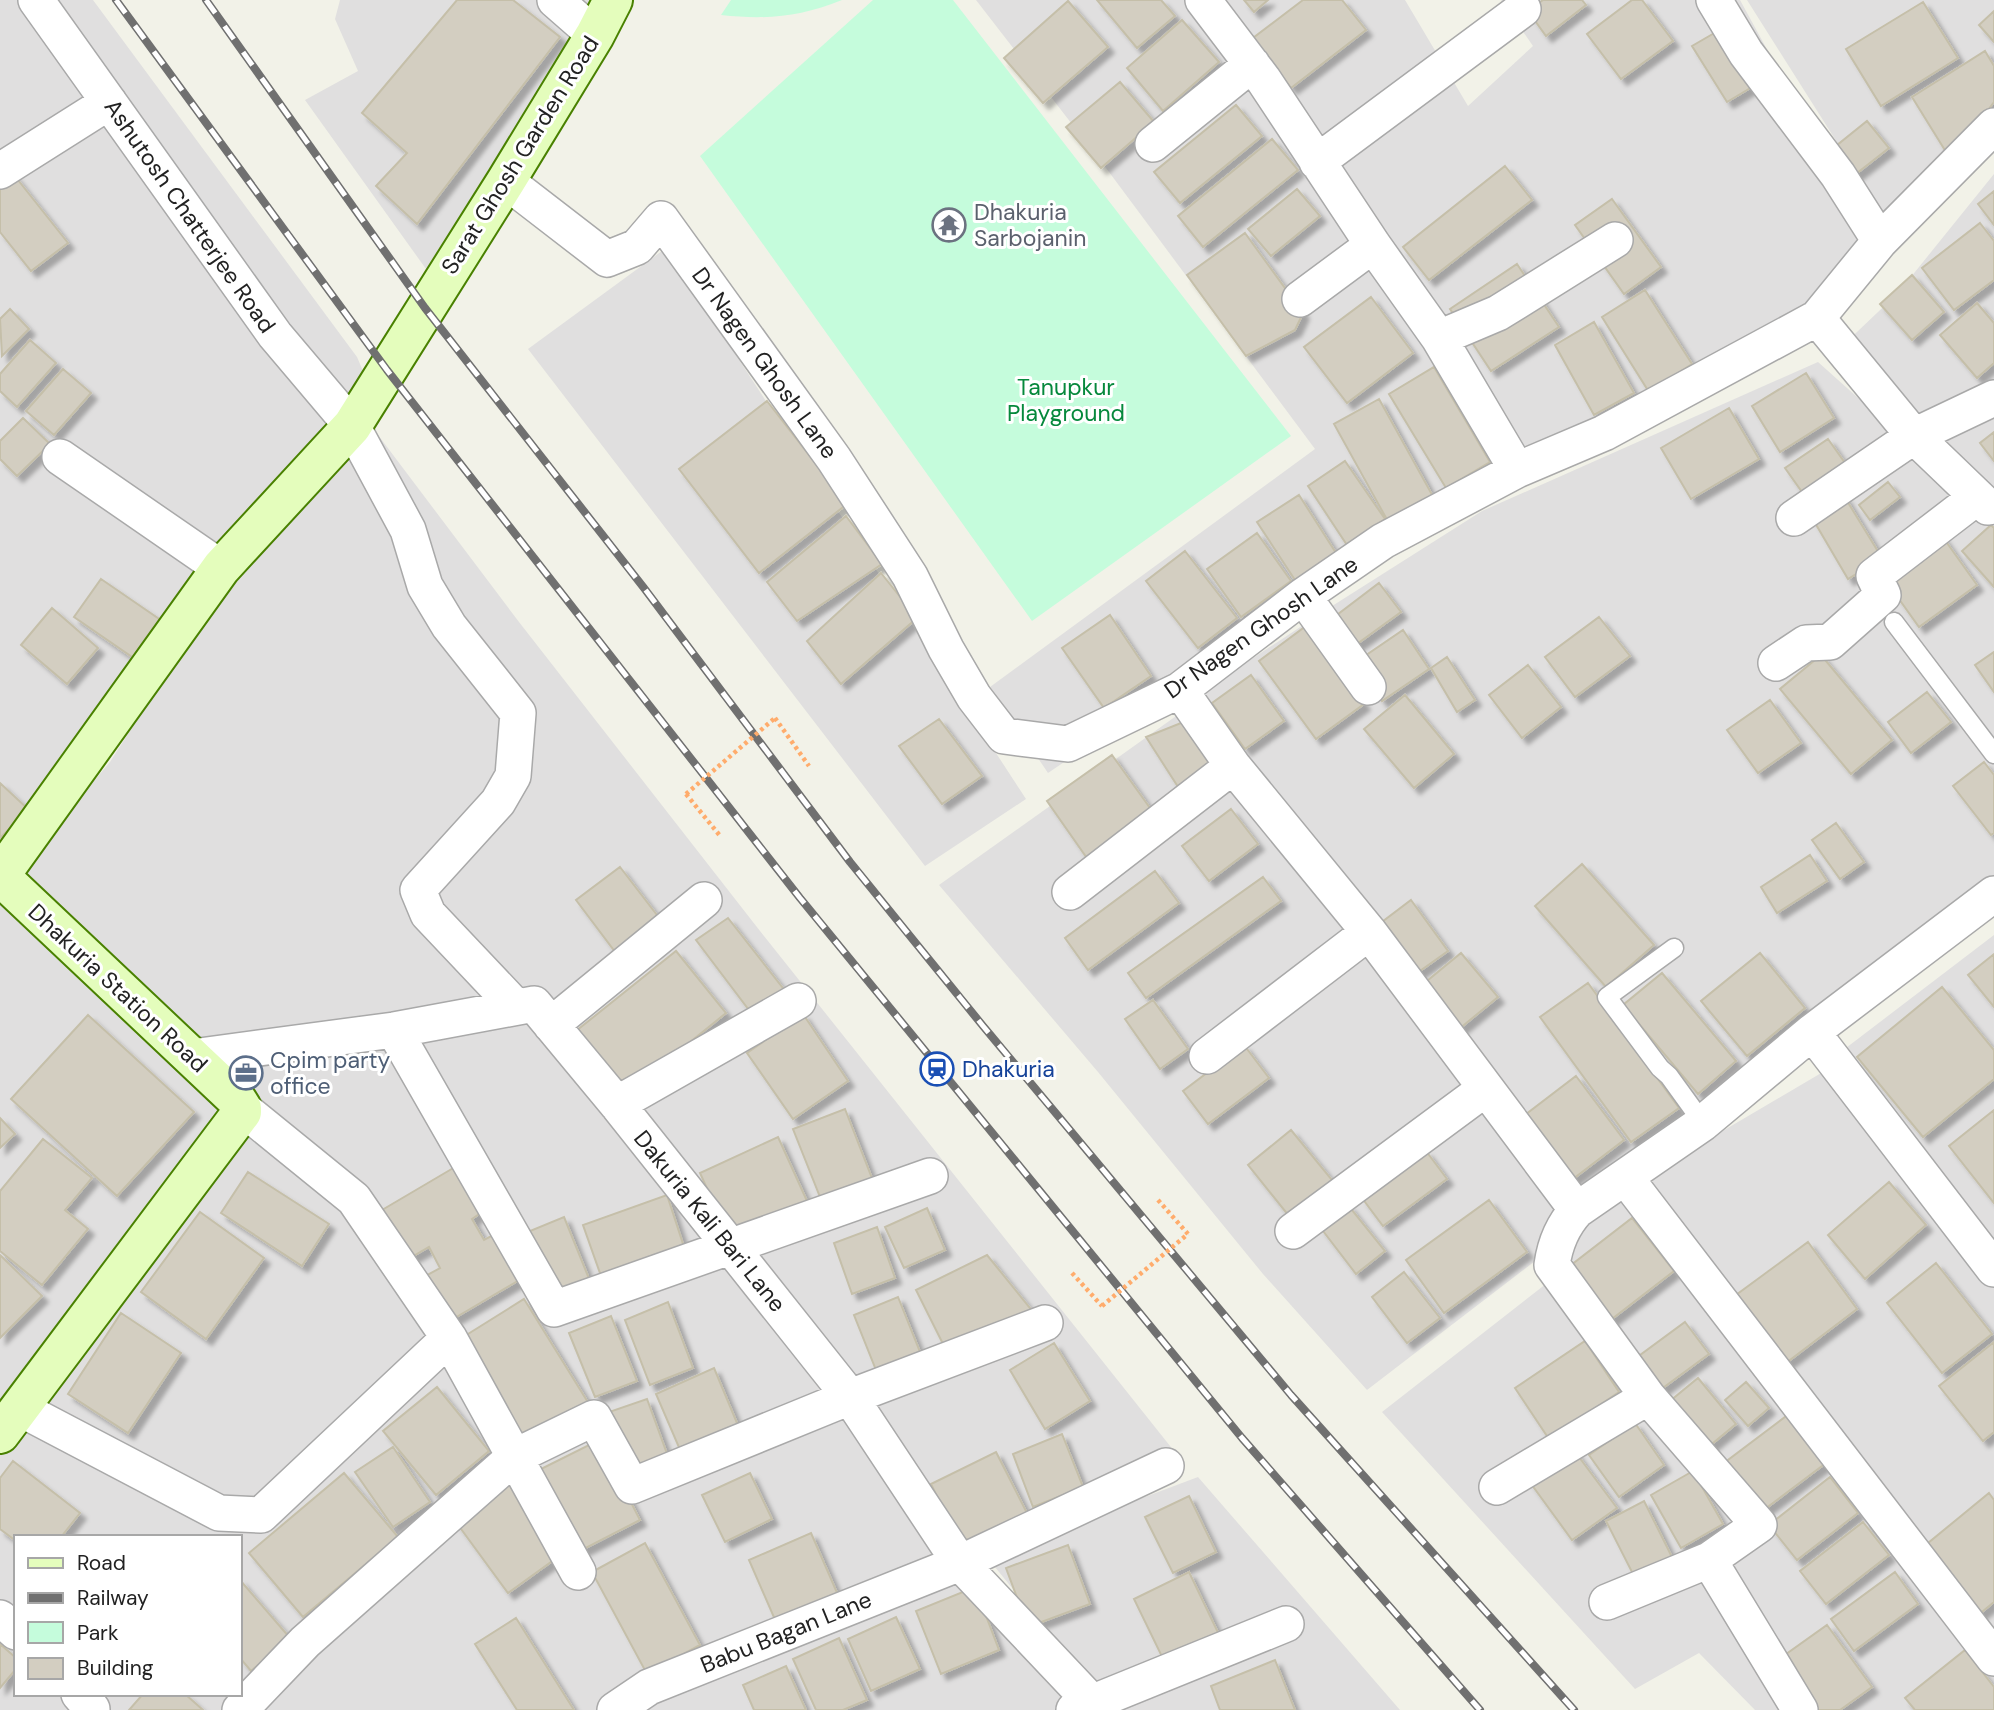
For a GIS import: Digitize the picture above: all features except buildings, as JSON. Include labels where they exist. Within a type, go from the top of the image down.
[{"type":"street","name":"Ashutosh Chatterjee Road","points":[[36,0],[275,335],[352,426],[408,530],[425,586],[449,626],[518,713],[513,776],[498,802],[418,890],[428,914],[516,1007]]},
{"type":"street","points":[[555,0],[596,35]]},
{"type":"street","name":"Sarat Ghosh Garden Road","points":[[425,308],[596,35],[613,0]]},
{"type":"street","points":[[1203,0],[1252,64],[1439,338],[1517,470]]},
{"type":"street","points":[[1714,0],[1746,52],[1838,175],[1880,241]]},
{"type":"street","points":[[1317,162],[1523,9]]},
{"type":"street","points":[[1153,144],[1252,64]]},
{"type":"street","points":[[0,172],[109,102]]},
{"type":"street","name":"Dr Nagen Ghosh Lane","points":[[506,181],[607,259],[637,247],[661,219],[834,459],[910,576],[946,649],[974,697],[1004,736],[1068,744],[1180,690],[1303,596],[1383,541],[1517,470],[1604,433],[1817,318],[1880,241],[1994,126]]},
{"type":"street","points":[[1439,338],[1499,313],[1615,240]]},
{"type":"street","points":[[1300,299],[1373,245]]},
{"type":"street","name":"Dhakuria Station Road","points":[[242,1108],[237,1100],[0,876],[221,568],[352,426],[425,308]]},
{"type":"street","points":[[1776,663],[1806,643],[1830,642],[1883,595],[1874,576],[1985,502],[1914,436],[1817,318]]},
{"type":"street","points":[[1794,518],[1914,436],[1994,398]]},
{"type":"street","points":[[60,457],[221,568]]},
{"type":"street","points":[[1303,596],[1368,687]]},
{"type":"street","points":[[1180,690],[1233,765],[1369,932],[1577,1210]]},
{"type":"street","points":[[1070,892],[1233,765]]},
{"type":"street","points":[[1607,1602],[1709,1560],[1759,1525],[1648,1397],[1552,1265],[1554,1250],[1566,1222],[1577,1210],[1703,1123],[1812,1032],[1994,894]]},
{"type":"street","points":[[551,1025],[704,900]]},
{"type":"street","points":[[1207,1056],[1369,932]]},
{"type":"street","points":[[617,1104],[797,1002]]},
{"type":"street","name":"Dakuria Kali Bari Lane","points":[[516,1007],[534,1004],[617,1104],[850,1397],[960,1563],[1088,1707]]},
{"type":"street","points":[[191,1057],[394,1030],[516,1007]]},
{"type":"street","points":[[394,1030],[554,1309],[930,1176]]},
{"type":"street","points":[[1812,1032],[1994,1269]]},
{"type":"street","points":[[1293,1231],[1485,1090]]},
{"type":"street","points":[[449,1338],[261,1515],[219,1513],[10,1421],[242,1112],[242,1108],[354,1199],[449,1338],[578,1572]]},
{"type":"street","points":[[1625,1177],[1994,1658]]},
{"type":"street","points":[[254,1705],[305,1642],[514,1457],[594,1418],[632,1486],[850,1397],[1045,1323]]},
{"type":"street","points":[[1497,1487],[1648,1397]]},
{"type":"street","name":"Babu Bagan Lane","points":[[615,1710],[649,1687],[960,1563],[1166,1466]]},
{"type":"street","points":[[1709,1560],[1800,1710]]},
{"type":"street","points":[[0,1618],[14,1630]]},
{"type":"street","points":[[1088,1707],[1286,1624]]},
{"type":"lane","points":[[1894,622],[1994,754]]},
{"type":"lane","points":[[1674,948],[1607,997],[1703,1123]]},
{"type":"path","points":[[721,837],[686,794],[775,718],[808,766]]},
{"type":"path","points":[[1072,1273],[1102,1306],[1188,1234],[1158,1200]]},
{"type":"shaded area","points":[[0,0],[93,0],[357,357],[371,390],[0,875]]},
{"type":"shaded area","points":[[340,0],[595,0],[426,269],[305,100],[358,71],[335,19]]},
{"type":"shaded area","points":[[976,0],[1188,0],[1249,79],[1510,473],[1470,487],[1048,773],[990,687],[1315,449],[1109,172]]},
{"type":"shaded area","points":[[1218,0],[1405,0],[1468,106],[1533,46],[1501,0],[1740,0],[1882,260],[1811,339],[1528,464]]},
{"type":"shaded area","points":[[1747,0],[1994,0],[1994,133],[1902,245]]},
{"type":"shaded area","points":[[1994,174],[1994,382],[1923,432],[1838,350],[1898,293]]},
{"type":"shaded area","points":[[666,248],[1026,799],[925,866],[528,349]]},
{"type":"shaded area","points":[[1818,362],[1924,457],[1994,406],[1994,914],[1581,1192],[1200,693],[1482,511]]},
{"type":"shaded area","points":[[369,423],[519,622],[760,931],[1182,1461],[1036,1538],[1198,1477],[1400,1710],[1112,1710],[990,1561],[974,1569],[1082,1710],[0,1710],[0,1449],[242,1124],[18,871],[110,762],[231,573]]},
{"type":"shaded area","points":[[1186,709],[1560,1210],[1548,1251],[1367,1390],[1263,1274],[1098,1072],[939,885]]},
{"type":"shaded area","points":[[0,898],[231,1109],[0,1419]]},
{"type":"shaded area","points":[[1994,935],[1994,1247],[1842,1051]]},
{"type":"shaded area","points":[[1828,1069],[1994,1283],[1994,1710],[1755,1710],[1699,1653],[1635,1689],[1382,1412],[1551,1280],[1576,1232],[1653,1172]]},
{"type":"green space","points":[[731,0],[842,0],[783,16],[721,15]]},
{"type":"green space","name":"Tanupkur Playground","points":[[873,0],[953,0],[1291,436],[1032,621],[700,156]]},
{"type":"railway","points":[[116,0],[387,370],[800,898],[1242,1438],[1480,1710]]},
{"type":"railway","points":[[206,0],[425,308],[644,588],[850,862],[1291,1395],[1574,1710]]},
{"type":"place","name":"Dhakuria Sarbojanin","points":[[949,225]]},
{"type":"place","name":"Dhakuria","points":[[937,1069]]},
{"type":"place","name":"Cpim party office","points":[[246,1073]]}]
